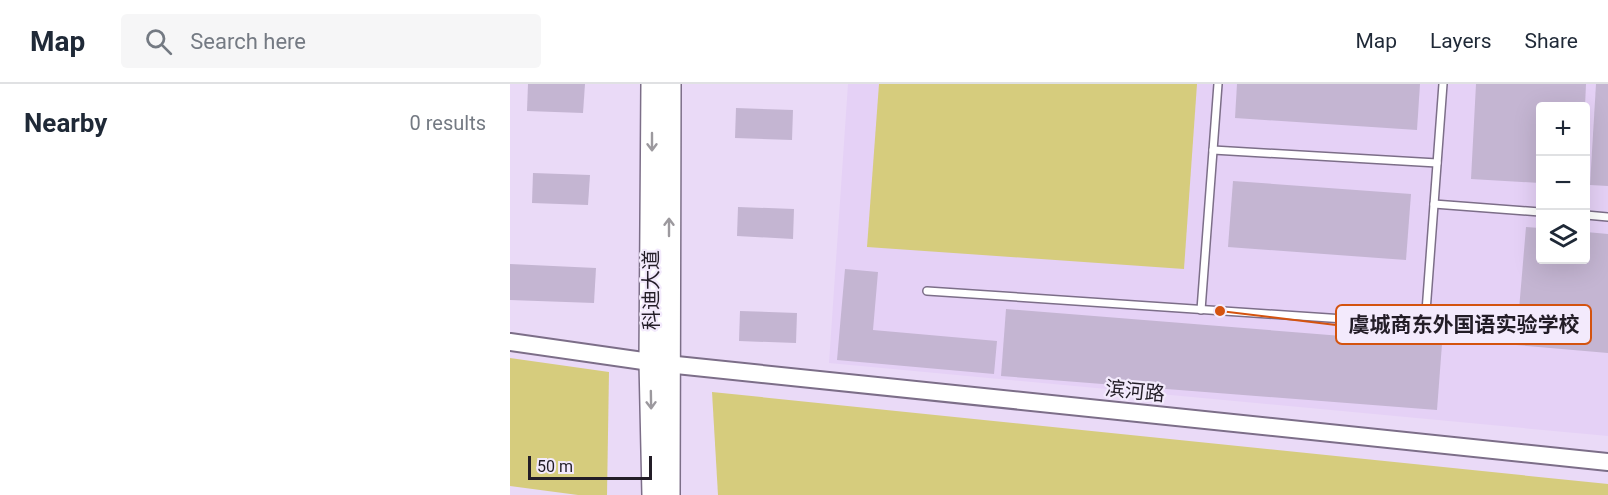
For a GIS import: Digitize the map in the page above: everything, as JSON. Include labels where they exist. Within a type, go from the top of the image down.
[{"type":"main road","name":"科迪大道","points":[[652,84],[659,363],[669,495]]},
{"type":"main road","name":"科迪大道","points":[[653,495],[670,84]]},
{"type":"street","name":"滨河路","points":[[510,342],[659,363],[1608,462]]},
{"type":"lane","points":[[1201,310],[1218,84]]},
{"type":"lane","points":[[1425,325],[1443,84]]},
{"type":"lane","points":[[1213,150],[1437,163]]},
{"type":"lane","points":[[1434,204],[1536,212]]},
{"type":"lane","points":[[1590,215],[1608,217]]},
{"type":"lane","points":[[927,291],[1449,326]]},
{"type":"shaded area","points":[[848,84],[1608,84],[1608,436],[829,363]]},
{"type":"shaded area","points":[[879,84],[1197,84],[1184,269],[867,247]]},
{"type":"shaded area","points":[[510,358],[609,372],[607,495],[578,495],[510,486]]},
{"type":"shaded area","points":[[712,392],[1608,484],[1608,495],[718,495]]},
{"type":"building","points":[[528,84],[585,84],[583,113],[527,111]]},
{"type":"building","points":[[1237,84],[1420,84],[1417,130],[1235,118]]},
{"type":"building","points":[[1476,84],[1586,84],[1585,102],[1536,102],[1536,183],[1471,179]]},
{"type":"building","points":[[1596,84],[1608,84],[1608,186],[1590,185]]},
{"type":"building","points":[[736,108],[793,110],[792,140],[735,138]]},
{"type":"building","points":[[533,173],[590,175],[588,205],[532,203]]},
{"type":"building","points":[[1233,181],[1411,194],[1406,260],[1228,247]]},
{"type":"building","points":[[738,207],[794,209],[793,239],[737,236]]},
{"type":"building","points":[[1526,227],[1536,228],[1536,264],[1590,264],[1590,232],[1608,234],[1608,353],[1516,345]]},
{"type":"building","points":[[510,264],[596,268],[594,303],[510,300]]},
{"type":"building","points":[[845,269],[878,272],[873,330],[997,341],[994,374],[837,360]]},
{"type":"building","points":[[1006,309],[1442,344],[1437,410],[1001,376]]},
{"type":"building","points":[[740,311],[797,313],[796,343],[739,341]]},
{"type":"place","name":"虞城商东外国语实验学校","points":[[1220,311]]}]
